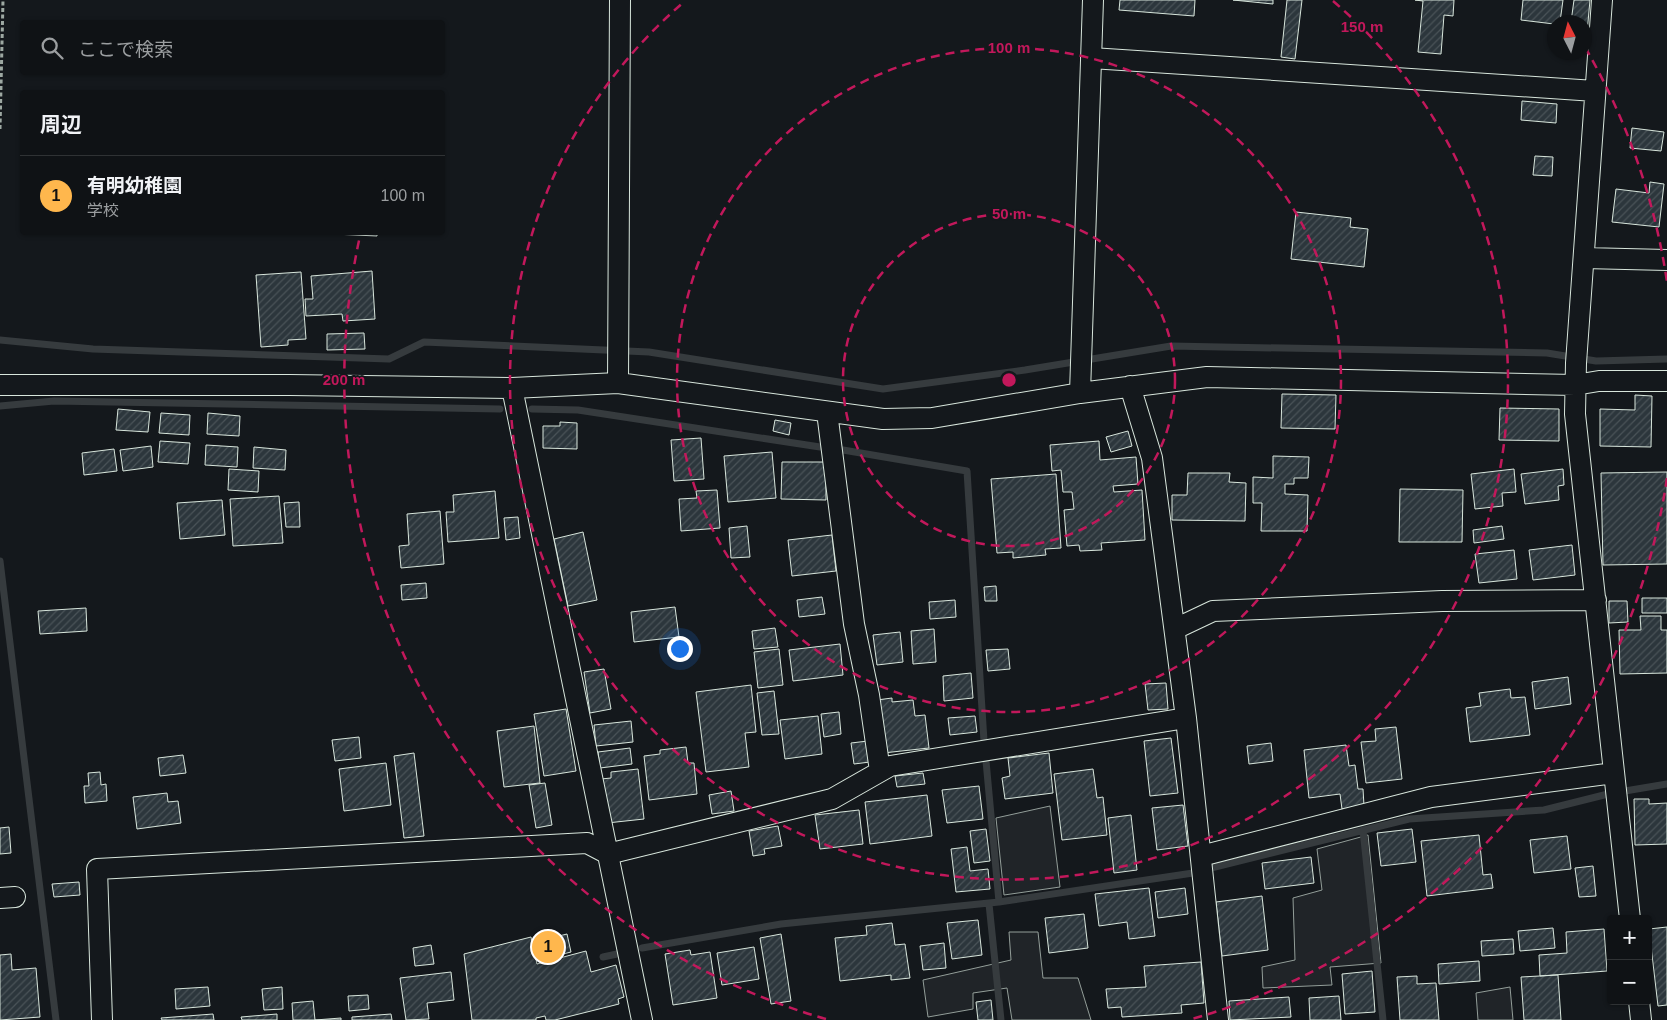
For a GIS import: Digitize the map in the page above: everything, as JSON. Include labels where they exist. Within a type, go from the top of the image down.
[{"type":"street","points":[[618,383],[620,0]]},
{"type":"street","points":[[1080,393],[1093,0]]},
{"type":"street","points":[[1602,0],[1577,353],[1575,414],[1630,915]]},
{"type":"street","points":[[1091,58],[1595,91]]},
{"type":"street","points":[[1584,258],[1667,260]]},
{"type":"street","points":[[0,386],[290,385],[512,388],[618,383],[883,420],[932,418],[1080,393],[1207,377],[1575,385],[1599,381],[1667,381]]},
{"type":"street","points":[[1130,386],[1152,458],[1186,718],[1218,1020]]},
{"type":"street","points":[[512,388],[642,1020]]},
{"type":"street","points":[[827,412],[854,624],[869,695],[880,771]]},
{"type":"street","points":[[1175,629],[1213,611],[1442,600],[1596,600]]},
{"type":"street","points":[[102,1020],[97,869],[587,843],[608,854],[832,799],[890,766],[1186,718]]},
{"type":"street","points":[[1201,856],[1430,797],[1614,773]]},
{"type":"street","points":[[1639,1005],[1641,1020]]},
{"type":"path","points":[[0,129],[2,0]]},
{"type":"shaded area","points":[[1050,806],[1060,887],[1004,895],[996,818]]},
{"type":"shaded area","points":[[1368,835],[1381,963],[1330,967],[1332,985],[1263,988],[1262,967],[1295,960],[1293,898],[1322,890],[1317,849]]},
{"type":"shaded area","points":[[1009,932],[1038,932],[1043,978],[1078,978],[1091,1020],[1012,1020],[1007,988],[973,993],[973,1009],[928,1017],[923,980],[1011,960]]},
{"type":"shaded area","points":[[1510,987],[1513,1020],[1478,1020],[1476,993]]},
{"type":"building","points":[[1120,0],[1195,0],[1194,16],[1119,10]]},
{"type":"building","points":[[1233,0],[1273,0],[1273,4]]},
{"type":"building","points":[[1287,0],[1302,0],[1295,59],[1281,57]]},
{"type":"building","points":[[1415,0],[1454,0],[1453,16],[1444,15],[1441,54],[1418,52],[1423,1]]},
{"type":"building","points":[[1523,0],[1563,0],[1561,15],[1547,15],[1547,23],[1521,20]]},
{"type":"building","points":[[1574,0],[1590,0],[1589,15],[1572,15]]},
{"type":"building","points":[[1522,101],[1557,104],[1556,123],[1521,120]]},
{"type":"building","points":[[1632,128],[1664,132],[1661,151],[1630,148]]},
{"type":"building","points":[[1535,156],[1553,157],[1552,176],[1533,175]]},
{"type":"building","points":[[1650,182],[1664,184],[1659,227],[1612,222],[1616,189],[1649,193]]},
{"type":"building","points":[[1296,212],[1351,218],[1350,227],[1368,229],[1364,267],[1291,259]]},
{"type":"building","points":[[372,271],[375,319],[343,321],[342,314],[306,316],[305,299],[313,299],[311,276]]},
{"type":"building","points":[[301,272],[306,339],[288,340],[288,345],[261,347],[256,275]]},
{"type":"building","points":[[364,333],[365,349],[327,350],[327,334]]},
{"type":"building","points":[[1282,394],[1336,395],[1335,429],[1281,428]]},
{"type":"building","points":[[1635,395],[1652,396],[1651,447],[1600,446],[1600,409],[1635,410]]},
{"type":"building","points":[[1500,408],[1559,409],[1559,441],[1499,440]]},
{"type":"building","points":[[118,409],[150,412],[148,432],[116,430]]},
{"type":"building","points":[[161,413],[190,415],[189,435],[159,433]]},
{"type":"building","points":[[208,413],[240,416],[239,436],[207,434]]},
{"type":"building","points":[[775,420],[791,423],[789,435],[773,431]]},
{"type":"building","points":[[560,422],[577,423],[577,449],[543,448],[543,426],[560,426]]},
{"type":"building","points":[[1128,431],[1132,446],[1111,452],[1106,437]]},
{"type":"building","points":[[701,438],[704,479],[674,481],[671,440]]},
{"type":"building","points":[[160,441],[190,443],[188,464],[158,462]]},
{"type":"building","points":[[1099,441],[1100,460],[1136,457],[1138,484],[1113,486],[1114,492],[1142,490],[1145,540],[1101,543],[1102,550],[1080,551],[1079,545],[1067,546],[1064,510],[1074,509],[1072,492],[1063,492],[1061,470],[1052,471],[1050,445]]},
{"type":"building","points":[[206,445],[238,447],[237,467],[205,465]]},
{"type":"building","points":[[151,446],[153,467],[123,471],[120,450]]},
{"type":"building","points":[[254,447],[286,450],[285,470],[253,468]]},
{"type":"building","points":[[114,449],[117,471],[84,475],[82,453]]},
{"type":"building","points":[[772,452],[776,498],[728,502],[724,456]]},
{"type":"building","points":[[1273,456],[1309,457],[1308,478],[1294,478],[1294,484],[1285,484],[1285,494],[1308,495],[1307,531],[1261,531],[1262,503],[1253,503],[1253,477],[1273,478]]},
{"type":"building","points":[[782,462],[826,462],[826,500],[781,499]]},
{"type":"building","points":[[229,469],[259,471],[258,492],[228,490]]},
{"type":"building","points":[[1514,469],[1516,492],[1502,493],[1503,506],[1475,509],[1471,474]]},
{"type":"building","points":[[1563,469],[1564,485],[1558,486],[1559,500],[1525,504],[1521,474]]},
{"type":"building","points":[[1667,472],[1667,564],[1603,565],[1601,473]]},
{"type":"building","points":[[1188,473],[1230,473],[1229,482],[1246,483],[1245,521],[1172,520],[1172,495],[1187,495]]},
{"type":"building","points":[[1056,474],[1061,548],[1045,549],[1046,555],[1013,558],[1013,552],[997,553],[991,479]]},
{"type":"building","points":[[1400,489],[1463,490],[1462,542],[1399,542]]},
{"type":"building","points":[[717,490],[720,528],[681,531],[679,499],[697,498],[696,491]]},
{"type":"building","points":[[495,491],[499,538],[448,542],[446,512],[454,512],[453,495]]},
{"type":"building","points":[[279,496],[283,543],[233,546],[230,499]]},
{"type":"building","points":[[222,500],[225,535],[180,539],[177,503]]},
{"type":"building","points":[[299,502],[300,527],[286,527],[284,503]]},
{"type":"building","points":[[440,511],[444,564],[401,568],[399,546],[409,545],[407,514]]},
{"type":"building","points":[[518,517],[520,538],[506,540],[504,518]]},
{"type":"building","points":[[747,526],[750,557],[731,558],[729,528]]},
{"type":"building","points":[[1502,526],[1504,539],[1474,543],[1473,530]]},
{"type":"building","points":[[583,532],[597,600],[568,606],[554,539]]},
{"type":"building","points":[[832,535],[836,571],[792,576],[788,540]]},
{"type":"building","points":[[1572,545],[1575,575],[1533,580],[1529,550]]},
{"type":"building","points":[[1514,550],[1517,579],[1479,583],[1475,554]]},
{"type":"building","points":[[426,583],[427,598],[402,600],[401,585]]},
{"type":"building","points":[[996,586],[997,601],[985,601],[984,587]]},
{"type":"building","points":[[822,597],[825,614],[799,617],[797,600]]},
{"type":"building","points":[[1642,598],[1667,598],[1667,613],[1642,613]]},
{"type":"building","points":[[955,600],[956,617],[930,619],[929,602]]},
{"type":"building","points":[[1609,601],[1627,601],[1628,622],[1609,623]]},
{"type":"building","points":[[675,607],[679,637],[634,642],[631,612]]},
{"type":"building","points":[[86,608],[87,631],[40,634],[38,611]]},
{"type":"building","points":[[1640,616],[1661,616],[1661,630],[1667,630],[1667,673],[1620,674],[1619,630],[1641,630]]},
{"type":"building","points":[[775,628],[778,647],[754,649],[752,631]]},
{"type":"building","points":[[934,629],[936,662],[913,664],[911,631]]},
{"type":"building","points":[[900,632],[903,662],[877,665],[873,635]]},
{"type":"building","points":[[840,644],[843,675],[793,681],[789,650]]},
{"type":"building","points":[[779,649],[783,685],[758,688],[754,652]]},
{"type":"building","points":[[1008,649],[1010,669],[988,671],[986,650]]},
{"type":"building","points":[[604,669],[611,709],[590,713],[584,672]]},
{"type":"building","points":[[971,673],[973,698],[944,701],[943,676]]},
{"type":"building","points":[[1568,677],[1571,704],[1535,709],[1532,682]]},
{"type":"building","points":[[1166,683],[1168,709],[1148,710],[1145,684]]},
{"type":"building","points":[[751,685],[756,732],[745,733],[749,767],[706,772],[696,692]]},
{"type":"building","points":[[1510,689],[1511,698],[1525,697],[1530,735],[1470,742],[1466,708],[1481,706],[1479,693]]},
{"type":"building","points":[[774,691],[779,734],[762,735],[757,693]]},
{"type":"building","points":[[892,698],[892,702],[913,700],[915,716],[925,715],[929,748],[883,753],[877,700]]},
{"type":"building","points":[[566,709],[576,771],[544,776],[534,714]]},
{"type":"building","points":[[839,712],[841,734],[824,737],[821,714]]},
{"type":"building","points":[[818,716],[822,754],[785,759],[780,720]]},
{"type":"building","points":[[975,716],[977,732],[950,735],[948,718]]},
{"type":"building","points":[[631,721],[633,742],[596,746],[594,725]]},
{"type":"building","points":[[534,726],[540,783],[504,787],[497,731]]},
{"type":"building","points":[[1396,727],[1402,779],[1366,783],[1361,742],[1376,741],[1375,729]]},
{"type":"building","points":[[359,737],[361,758],[335,761],[332,740]]},
{"type":"building","points":[[1171,738],[1178,793],[1150,796],[1144,741]]},
{"type":"building","points":[[868,741],[870,762],[854,764],[851,743]]},
{"type":"building","points":[[1271,743],[1273,761],[1249,764],[1247,746]]},
{"type":"building","points":[[1346,745],[1349,766],[1355,765],[1358,789],[1363,789],[1364,806],[1342,809],[1340,794],[1309,798],[1304,750]]},
{"type":"building","points":[[686,747],[688,763],[694,763],[697,794],[649,800],[644,756],[660,754],[660,750]]},
{"type":"building","points":[[630,748],[632,764],[600,768],[598,752]]},
{"type":"building","points":[[414,753],[424,836],[404,838],[394,756]]},
{"type":"building","points":[[1049,753],[1053,793],[1005,799],[1002,778],[1010,776],[1008,758]]},
{"type":"building","points":[[183,755],[186,773],[160,776],[158,758]]},
{"type":"building","points":[[386,763],[391,805],[344,811],[339,769]]},
{"type":"building","points":[[638,769],[644,819],[607,823],[601,779],[611,778],[611,772]]},
{"type":"building","points":[[1093,769],[1097,798],[1103,797],[1107,835],[1062,840],[1054,774]]},
{"type":"building","points":[[100,772],[101,785],[106,784],[107,801],[85,803],[84,786],[89,786],[88,773]]},
{"type":"building","points":[[923,773],[925,784],[897,787],[895,776]]},
{"type":"building","points":[[545,783],[552,825],[536,828],[529,785]]},
{"type":"building","points":[[979,786],[983,819],[947,823],[942,790]]},
{"type":"building","points":[[731,791],[734,811],[712,814],[709,795]]},
{"type":"building","points":[[167,793],[168,802],[178,801],[181,823],[137,829],[133,797]]},
{"type":"building","points":[[927,795],[932,836],[870,844],[865,802]]},
{"type":"building","points":[[1634,799],[1649,799],[1649,804],[1667,803],[1667,844],[1635,845]]},
{"type":"building","points":[[1183,805],[1188,846],[1157,850],[1152,808]]},
{"type":"building","points":[[859,810],[863,844],[820,849],[815,815]]},
{"type":"building","points":[[1131,815],[1137,870],[1114,873],[1108,818]]},
{"type":"building","points":[[778,826],[782,846],[764,849],[765,854],[753,856],[749,831]]},
{"type":"building","points":[[9,827],[11,853],[0,854],[0,828]]},
{"type":"building","points":[[986,829],[990,861],[974,863],[970,831]]},
{"type":"building","points":[[1412,829],[1416,862],[1381,866],[1377,833]]},
{"type":"building","points":[[1479,835],[1483,875],[1491,874],[1493,888],[1427,896],[1421,841]]},
{"type":"building","points":[[1567,836],[1571,869],[1534,873],[1530,840]]},
{"type":"building","points":[[967,847],[970,871],[988,869],[990,889],[956,892],[951,849]]},
{"type":"building","points":[[1311,857],[1314,883],[1265,889],[1262,863]]},
{"type":"building","points":[[1593,866],[1596,896],[1579,897],[1575,868]]},
{"type":"building","points":[[79,882],[80,895],[54,897],[52,884]]},
{"type":"building","points":[[1149,888],[1155,936],[1129,939],[1127,922],[1099,926],[1095,894]]},
{"type":"building","points":[[1185,888],[1188,914],[1158,918],[1155,892]]},
{"type":"building","points":[[1262,896],[1268,950],[1222,956],[1216,902]]},
{"type":"building","points":[[1084,914],[1088,948],[1049,953],[1045,918]]},
{"type":"building","points":[[978,920],[982,955],[952,959],[947,923]]},
{"type":"building","points":[[892,923],[895,945],[905,944],[910,978],[891,980],[891,975],[840,981],[835,938],[867,935],[866,926]]},
{"type":"building","points":[[1667,927],[1667,1005],[1658,1006],[1652,955],[1652,929]]},
{"type":"building","points":[[1553,928],[1555,948],[1520,951],[1518,931]]},
{"type":"building","points":[[1604,929],[1607,971],[1540,976],[1539,955],[1567,953],[1566,932]]},
{"type":"building","points":[[567,934],[571,952],[539,960],[534,942]]},
{"type":"building","points":[[781,934],[791,1001],[771,1004],[760,938]]},
{"type":"building","points":[[531,937],[537,964],[586,951],[591,972],[616,965],[624,997],[618,999],[619,1004],[555,1020],[546,1020],[545,1016],[536,1018],[536,1020],[472,1020],[464,954]]},
{"type":"building","points":[[1513,939],[1514,954],[1482,956],[1481,941]]},
{"type":"building","points":[[944,943],[946,968],[923,970],[920,946]]},
{"type":"building","points":[[431,945],[434,964],[415,966],[413,948]]},
{"type":"building","points":[[754,947],[759,979],[722,985],[717,953]]},
{"type":"building","points":[[690,950],[691,955],[710,952],[717,998],[673,1005],[665,954]]},
{"type":"building","points":[[11,954],[12,970],[36,968],[40,1017],[0,1020],[0,955]]},
{"type":"building","points":[[1479,961],[1480,981],[1439,984],[1438,964]]},
{"type":"building","points":[[1201,962],[1204,1003],[1181,1005],[1182,1013],[1122,1017],[1121,1007],[1108,1008],[1106,989],[1146,987],[1144,966]]},
{"type":"building","points":[[1372,971],[1375,1012],[1345,1014],[1342,974]]},
{"type":"building","points":[[451,972],[454,1000],[427,1003],[429,1019],[406,1020],[400,978]]},
{"type":"building","points":[[1558,975],[1561,1020],[1524,1020],[1521,977]]},
{"type":"building","points":[[1417,976],[1417,984],[1436,983],[1439,1020],[1400,1020],[1397,977]]},
{"type":"building","points":[[208,987],[210,1006],[176,1009],[175,989]]},
{"type":"building","points":[[282,987],[283,1009],[264,1010],[262,989]]},
{"type":"building","points":[[368,995],[369,1009],[349,1011],[348,996]]},
{"type":"building","points":[[1339,996],[1341,1020],[1310,1020],[1309,998]]},
{"type":"building","points":[[1289,997],[1291,1017],[1230,1020],[1229,1001]]},
{"type":"building","points":[[991,1000],[993,1020],[978,1020],[976,1002]]},
{"type":"building","points":[[313,1001],[315,1020],[293,1020],[292,1003]]},
{"type":"building","points":[[213,1014],[214,1020],[162,1020],[161,1018]]},
{"type":"building","points":[[277,1014],[277,1020],[242,1020],[241,1017]]},
{"type":"building","points":[[391,1014],[392,1020],[352,1020],[352,1017]]},
{"type":"building","points":[[341,1018],[341,1020],[315,1020]]},
{"type":"waterway","points":[[0,340],[93,349],[389,359],[424,342],[649,352],[883,389],[1025,370],[1171,346],[1547,353],[1596,361],[1667,359]]},
{"type":"waterway","points":[[0,406],[54,401],[500,409]]},
{"type":"waterway","points":[[532,409],[578,410],[820,447]]},
{"type":"waterway","points":[[843,450],[967,471],[984,741]]},
{"type":"waterway","points":[[0,561],[56,1020]]},
{"type":"waterway","points":[[986,761],[999,902]]},
{"type":"waterway","points":[[1625,791],[1667,784]]},
{"type":"waterway","points":[[1211,868],[1409,819],[1544,810],[1608,794]]},
{"type":"waterway","points":[[1363,830],[1383,1020]]},
{"type":"waterway","points":[[642,948],[781,924],[999,902],[1193,873]]},
{"type":"waterway","points":[[989,904],[1001,1020]]},
{"type":"waterway","points":[[603,957],[617,954]]},
{"type":"place","name":"有明幼稚園","points":[[548,947]]}]
